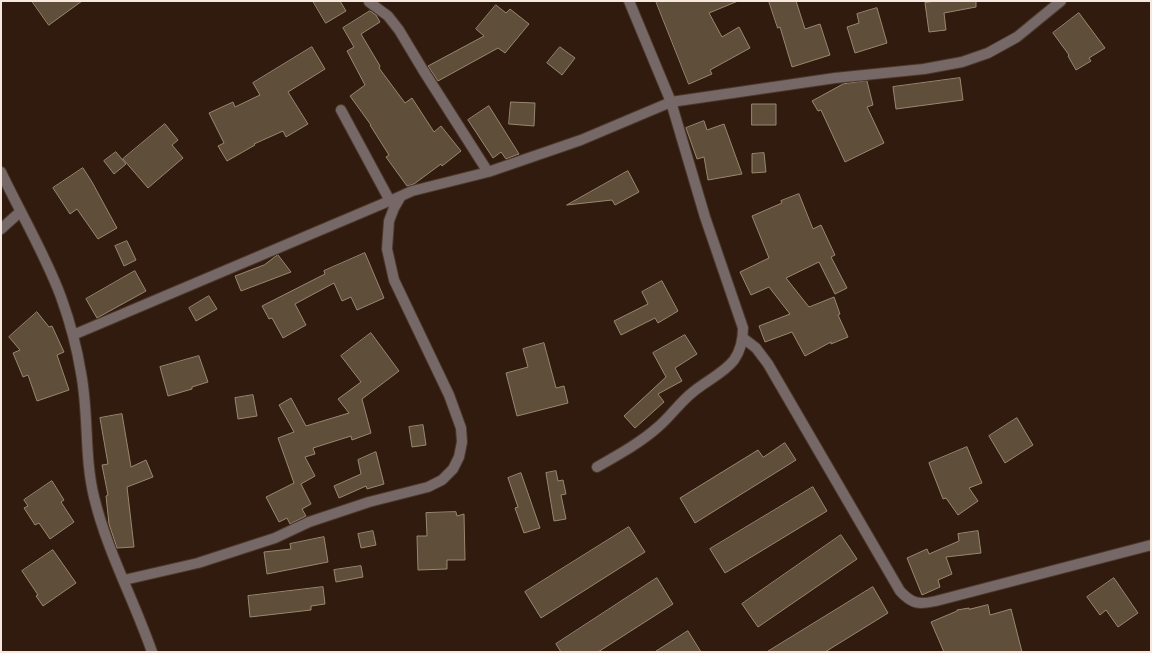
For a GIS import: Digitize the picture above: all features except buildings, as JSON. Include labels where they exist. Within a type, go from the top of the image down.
[{"type":"street","points":[[597,467],[641,441],[659,426],[690,395],[722,371],[734,360],[740,349],[743,338],[743,328],[705,217],[672,102],[629,1]]},
{"type":"street","points":[[73,335],[412,191],[488,172],[581,140],[672,102],[835,78],[924,69],[962,62],[988,53],[1017,37],[1061,1]]},
{"type":"street","points":[[369,2],[388,16],[399,30],[488,172]]},
{"type":"street","points":[[341,110],[390,201]]},
{"type":"street","points":[[1,172],[44,258],[61,298],[73,335],[82,374],[90,468],[94,495],[110,551],[124,580],[152,652]]},
{"type":"street","points":[[124,580],[198,563],[275,538],[308,522],[369,502],[428,487],[442,480],[453,469],[459,457],[462,442],[461,428],[449,395],[394,280],[386,249],[390,221],[394,208],[401,196]]},
{"type":"street","points":[[1,229],[20,212]]},
{"type":"street","points":[[743,338],[756,348],[768,364],[900,591],[915,603],[925,604],[1151,545]]}]
